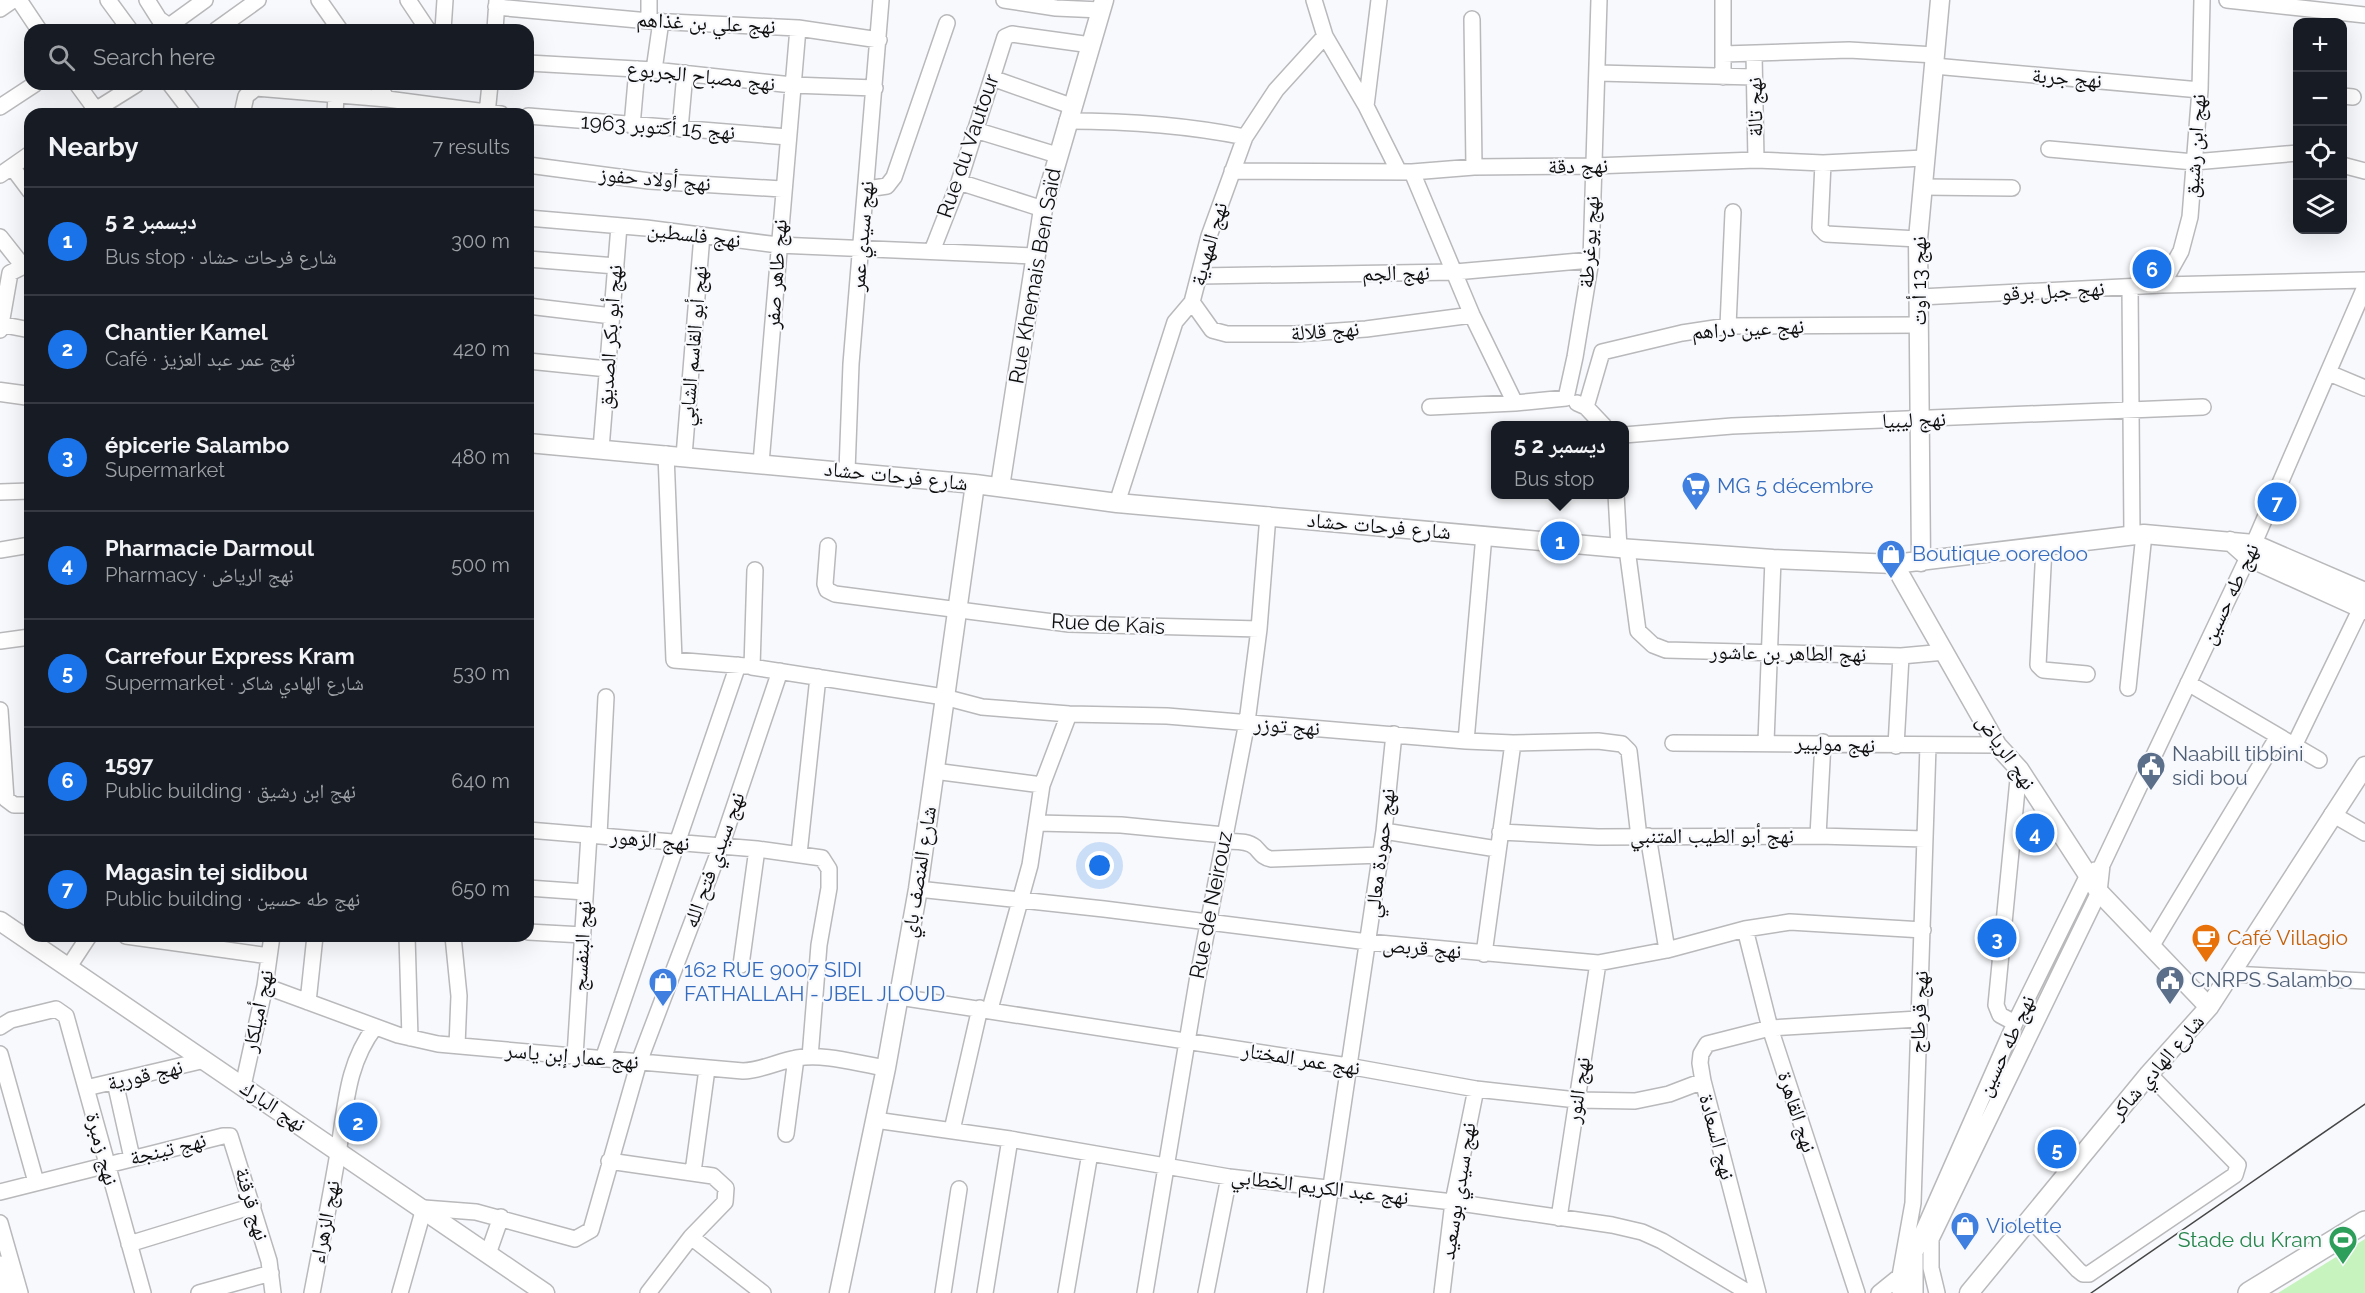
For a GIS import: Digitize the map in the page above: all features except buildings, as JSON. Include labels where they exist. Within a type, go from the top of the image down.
[{"type":"main road","points":[[2249,1293],[2365,1222]]},
{"type":"main road","points":[[0,1267],[8,1293]]},
{"type":"street","points":[[0,9],[13,0]]},
{"type":"street","points":[[19,0],[35,24]]},
{"type":"street","points":[[108,0],[126,24]]},
{"type":"street","points":[[147,0],[159,19],[166,24]]},
{"type":"street","points":[[172,24],[205,0]]},
{"type":"street","points":[[224,24],[258,0]]},
{"type":"street","points":[[319,0],[336,24]]},
{"type":"street","points":[[408,0],[424,24]]},
{"type":"street","points":[[443,24],[445,0]]},
{"type":"street","points":[[649,0],[655,21],[654,70]]},
{"type":"street","name":"نهج سيدي عمر","points":[[847,471],[851,364],[881,0]]},
{"type":"street","points":[[1004,0],[1056,8],[1103,5]]},
{"type":"street","points":[[1314,0],[1325,36],[1406,172],[1515,403]]},
{"type":"street","points":[[1366,106],[1379,0]]},
{"type":"street","name":"نهج يوغرطة","points":[[1566,398],[1591,260],[1599,0]]},
{"type":"street","name":"نهج تالة","points":[[1723,0],[1723,77]]},
{"type":"street","name":"نهج 13 أوت","points":[[1921,562],[1918,238],[1940,0]]},
{"type":"street","name":"نهج ابن رشيق","points":[[2162,285],[2186,237],[2200,90],[2202,0]]},
{"type":"street","points":[[2227,0],[2304,15],[2365,15]]},
{"type":"street","points":[[495,24],[497,3]]},
{"type":"street","name":"نهج علي بن غذاهم","points":[[497,3],[548,5],[655,21],[798,28],[879,40]]},
{"type":"street","name":"Rue Khemais Ben Saïd","points":[[1000,487],[1043,209],[1069,113],[1103,5]]},
{"type":"street","points":[[1472,19],[1474,167]]},
{"type":"street","points":[[867,189],[887,186],[894,177],[947,23]]},
{"type":"street","name":"نهج طاهر صفر","points":[[760,463],[782,189],[798,28]]},
{"type":"street","name":"Rue du Vautour","points":[[932,251],[959,182],[1004,41],[1012,34],[1091,45]]},
{"type":"street","name":"نهج المهدية","points":[[1117,503],[1175,322],[1192,302],[1209,236],[1245,137],[1276,90],[1325,36]]},
{"type":"street","name":"نهج جربة","points":[[1723,54],[1849,50],[2200,90]]},
{"type":"street","name":"نهج تالة","points":[[1754,54],[1756,160]]},
{"type":"street","name":"نهج مصباح الجربوع","points":[[534,63],[654,70],[792,85],[875,88]]},
{"type":"street","points":[[632,126],[637,69]]},
{"type":"street","points":[[1598,73],[1754,77]]},
{"type":"street","points":[[680,129],[685,74]]},
{"type":"street","points":[[992,78],[1069,113],[1213,130],[1245,137]]},
{"type":"street","points":[[0,107],[26,90]]},
{"type":"street","points":[[80,90],[91,108]]},
{"type":"street","points":[[100,108],[128,90]]},
{"type":"street","points":[[175,90],[188,108]]},
{"type":"street","points":[[243,107],[255,90]]},
{"type":"street","points":[[279,90],[387,99],[450,108]]},
{"type":"street","points":[[381,90],[387,99]]},
{"type":"street","points":[[490,90],[492,108]]},
{"type":"street","points":[[336,95],[336,108]]},
{"type":"street","name":"نهج 15 أكتوبر 1963","points":[[534,117],[788,137]]},
{"type":"street","points":[[975,130],[1057,155]]},
{"type":"street","points":[[2049,149],[2194,162],[2293,152]]},
{"type":"street","points":[[24,158],[6,171],[24,186]]},
{"type":"street","name":"نهج دقة","points":[[1232,171],[1406,172],[1474,167],[1593,166],[1756,160],[1823,163],[1924,158]]},
{"type":"street","points":[[1823,163],[1820,228],[1822,232],[1918,238]]},
{"type":"street","name":"نهج أولاد حفوز","points":[[534,166],[649,181],[782,189]]},
{"type":"street","points":[[2347,166],[2365,171]]},
{"type":"street","points":[[959,182],[1043,209]]},
{"type":"street","points":[[1922,187],[2012,188]]},
{"type":"street","points":[[1728,326],[1733,212]]},
{"type":"street","name":"نهج فلسطين","points":[[534,219],[778,245],[1034,256]]},
{"type":"street","name":"نهج أبو بكر الصديق","points":[[601,449],[619,226]]},
{"type":"street","name":"نهج أبو القاسم الشابي","points":[[702,235],[675,455],[674,660],[745,666]]},
{"type":"street","points":[[0,237],[19,270],[0,326],[24,329]]},
{"type":"street","points":[[534,259],[616,266]]},
{"type":"street","name":"نهج الجم","points":[[1200,276],[1455,272],[1591,260]]},
{"type":"street","name":"نهج جبل برقو","points":[[1920,297],[2162,285],[2365,280]]},
{"type":"street","points":[[2128,687],[2138,534],[2130,287]]},
{"type":"street","name":"نهج طه حسين","points":[[1926,1238],[2015,1023],[2095,870],[2188,683],[2251,550],[2365,287]]},
{"type":"street","name":"نهج قلالة","points":[[1192,302],[1212,330],[1227,334],[1295,334],[1366,329],[1472,315]]},
{"type":"street","points":[[534,307],[612,316]]},
{"type":"street","name":"نهج عين دراهم","points":[[1575,357],[1682,333],[1728,326],[1919,325]]},
{"type":"street","points":[[1586,407],[1602,352]]},
{"type":"street","points":[[534,362],[608,369]]},
{"type":"street","points":[[2329,373],[2365,388]]},
{"type":"street","points":[[1430,407],[1566,398],[1586,407],[1599,421]]},
{"type":"street","name":"نهج ليبيا","points":[[1629,435],[1732,426],[2203,407]]},
{"type":"street","name":"شارع فرحات حشاد","points":[[534,443],[975,484],[1117,503],[1269,515],[1623,549],[1773,558],[1894,564],[2138,534],[2230,542],[2364,603]]},
{"type":"street","name":"شارع المنصف باي","points":[[839,1293],[886,1068],[918,889],[975,484]]},
{"type":"street","points":[[0,492],[24,491]]},
{"type":"street","points":[[1617,499],[1623,549]]},
{"type":"street","name":"Rue de Neirouz","points":[[1145,1293],[1186,1042],[1246,722],[1259,629],[1269,515]]},
{"type":"street","points":[[1466,741],[1484,536]]},
{"type":"street","points":[[0,550],[24,546]]},
{"type":"street","name":"Rue de Kais","points":[[828,546],[825,582],[832,594],[1069,624],[1259,629]]},
{"type":"street","points":[[2044,547],[2038,665],[2043,670],[2087,674]]},
{"type":"street","name":"نهج الطاهر بن عاشور","points":[[1623,549],[1638,631],[1653,645],[1666,650],[1901,656],[1945,652]]},
{"type":"street","points":[[1766,742],[1773,558]]},
{"type":"street","name":"نهج الرياض","points":[[1894,564],[1997,745],[2019,769],[2095,870],[2099,892],[2209,1007]]},
{"type":"street","points":[[603,1059],[675,842],[745,666],[756,570]]},
{"type":"street","points":[[2294,746],[2364,603]]},
{"type":"street","points":[[0,641],[24,638]]},
{"type":"street","points":[[1896,746],[1901,656]]},
{"type":"street","name":"نهج توزر","points":[[745,666],[944,697],[982,706],[1069,714],[1167,716],[1466,741],[1513,743],[1598,741],[1622,744],[1629,751],[1643,837]]},
{"type":"street","name":"نهج سيدي فتح الله","points":[[501,1217],[575,1239],[588,1234],[594,1221],[609,1161],[639,1062],[720,846],[780,671]]},
{"type":"street","points":[[799,854],[818,677]]},
{"type":"street","points":[[2188,683],[2277,738],[2319,760]]},
{"type":"street","name":"نهج البنفسج","points":[[575,1056],[585,892],[594,835],[606,697]]},
{"type":"street","points":[[0,710],[6,799],[14,805],[24,805]]},
{"type":"street","points":[[952,1130],[985,1008],[1030,865],[1042,785],[1069,714]]},
{"type":"street","name":"نهج حمودة معالي","points":[[1316,1293],[1329,1190],[1381,855],[1394,734]]},
{"type":"street","points":[[2152,945],[2277,738]]},
{"type":"street","points":[[1818,836],[1823,742]]},
{"type":"street","name":"نهج موليير","points":[[1673,743],[1823,742],[1896,746],[1997,745]]},
{"type":"street","points":[[1485,954],[1497,849],[1513,743]]},
{"type":"street","name":"نهج قرطاج","points":[[1908,1273],[1913,1203],[1928,746]]},
{"type":"street","name":"شارع الهادي شاكر","points":[[1969,1293],[2149,1074],[2209,1007],[2365,766]]},
{"type":"street","points":[[2015,1023],[2000,1015],[1996,1005],[2019,769]]},
{"type":"street","points":[[934,771],[1042,785]]},
{"type":"street","points":[[2332,814],[2365,833]]},
{"type":"street","points":[[1037,823],[1121,825],[1224,838],[1254,846],[1264,858],[1271,859],[1381,855]]},
{"type":"street","name":"نهج الزهور","points":[[534,830],[757,849],[822,858],[830,869],[803,1057],[786,1134]]},
{"type":"street","points":[[1384,831],[1497,849]]},
{"type":"street","name":"نهج أبو الطيب المتنبي","points":[[1500,832],[1643,837],[1818,836],[1925,839]]},
{"type":"street","points":[[1643,837],[1666,950]]},
{"type":"street","points":[[741,965],[757,849]]},
{"type":"street","points":[[534,888],[585,892]]},
{"type":"street","name":"نهج قربص","points":[[918,889],[1020,899],[1368,942],[1598,963],[1666,950],[1745,929],[1790,922],[1923,930]]},
{"type":"street","name":"نهج طه حسين","points":[[1926,1238],[2099,892]]},
{"type":"street","name":"نهج البارك","points":[[0,921],[24,938]]},
{"type":"street","name":"نهج القاهرة","points":[[1745,929],[1770,1028],[1857,1293]]},
{"type":"street","points":[[534,932],[583,935]]},
{"type":"street","name":"نهج البارك","points":[[30,942],[339,1150],[545,1293]]},
{"type":"street","points":[[68,968],[85,942]]},
{"type":"street","points":[[169,942],[269,956]]},
{"type":"street","name":"نهج أميلكار","points":[[243,1086],[265,986],[271,942]]},
{"type":"street","points":[[308,1002],[314,942]]},
{"type":"street","points":[[406,942],[410,1038]]},
{"type":"street","points":[[454,942],[459,996],[457,1046]]},
{"type":"street","name":"نهج النور","points":[[1559,1218],[1598,963]]},
{"type":"street","points":[[2232,974],[2365,981]]},
{"type":"street","name":"نهج عمار إبن ياسر","points":[[265,986],[410,1038],[457,1046],[707,1068],[760,1070],[803,1057],[886,1068]]},
{"type":"street","name":"نهج عمر المختار","points":[[899,997],[985,1008],[1186,1042],[1348,1066],[1476,1089],[1576,1100],[1635,1101],[1670,1094],[1702,1082]]},
{"type":"street","name":"نهج زمبرة","points":[[0,1027],[11,1020],[56,1009],[66,1016],[143,1293]]},
{"type":"street","name":"نهج السعادة","points":[[1758,1293],[1702,1082],[1701,1054],[1707,1044],[1770,1028],[1918,1019]]},
{"type":"street","name":"نهج الزهراء","points":[[312,1293],[353,1064],[375,1026]]},
{"type":"street","points":[[0,1054],[36,1182]]},
{"type":"street","name":"نهج قورية","points":[[86,1088],[115,1083],[204,1060]]},
{"type":"street","points":[[693,1172],[707,1068]]},
{"type":"street","points":[[2030,1220],[2078,1270],[2083,1274],[2089,1274],[2235,1175],[2238,1165],[2149,1074]]},
{"type":"street","points":[[115,1083],[132,1158]]},
{"type":"street","name":"نهج سيدي بوسعيد","points":[[1442,1293],[1453,1202],[1476,1089]]},
{"type":"street","name":"نهج عبد الكريم الخطابي","points":[[875,1120],[1010,1139],[1229,1177],[1329,1190],[1453,1202],[1642,1232],[1749,1293]]},
{"type":"street","name":"نهج تينجة","points":[[0,1192],[132,1158],[230,1136]]},
{"type":"street","name":"نهج قرقنة","points":[[230,1136],[272,1273],[273,1293]]},
{"type":"street","points":[[985,1293],[1010,1139]]},
{"type":"street","points":[[1066,1293],[1090,1153]]},
{"type":"street","points":[[609,1161],[713,1176],[726,1188],[724,1202],[691,1237],[655,1291]]},
{"type":"street","points":[[1206,1293],[1229,1177]]},
{"type":"street","points":[[943,1293],[959,1189]]},
{"type":"street","points":[[129,1244],[253,1206]]},
{"type":"street","points":[[400,1293],[424,1208],[460,1210],[501,1217],[488,1254]]},
{"type":"street","points":[[0,1223],[20,1293]]},
{"type":"street","points":[[691,1237],[763,1293]]},
{"type":"street","points":[[1926,1238],[1937,1293]]},
{"type":"street","points":[[1900,1293],[1915,1252],[1926,1238]]},
{"type":"street","points":[[1879,1293],[1908,1273],[1931,1268]]},
{"type":"street","points":[[199,1293],[272,1273]]},
{"type":"street","points":[[1908,1273],[1915,1293]]},
{"type":"green space","name":"Stade du Kram","points":[[2365,1239],[2365,1293],[2278,1293]]},
{"type":"tram line","points":[[2091,1293],[2365,1104]]},
{"type":"place","name":"1597","points":[[2152,269]]},
{"type":"place","name":"Magasin tej sidibou","points":[[2277,502]]},
{"type":"place","name":"MG 5 décembre","points":[[1696,512]]},
{"type":"place","name":"5 ديسمبر 2","points":[[1560,541]]},
{"type":"place","name":"Boutique ooredoo","points":[[1891,580]]},
{"type":"place","name":"Naabill tibbini sidi bou","points":[[2151,792]]},
{"type":"place","name":"Pharmacie Darmoul","points":[[2035,833]]},
{"type":"place","name":"épicerie Salambo","points":[[1997,938]]},
{"type":"place","name":"Café Villagio","points":[[2206,964]]},
{"type":"place","name":"CNRPS Salambo","points":[[2170,1006]]},
{"type":"place","name":"162 RUE 9007 SIDI FATHALLAH - JBEL JLOUD","points":[[663,1008]]},
{"type":"place","name":"Chantier Kamel","points":[[358,1122]]},
{"type":"place","name":"Carrefour Express Kram","points":[[2057,1149]]},
{"type":"place","name":"Violette","points":[[1965,1252]]},
{"type":"place","name":"Stade du Kram","points":[[2343,1266]]}]
